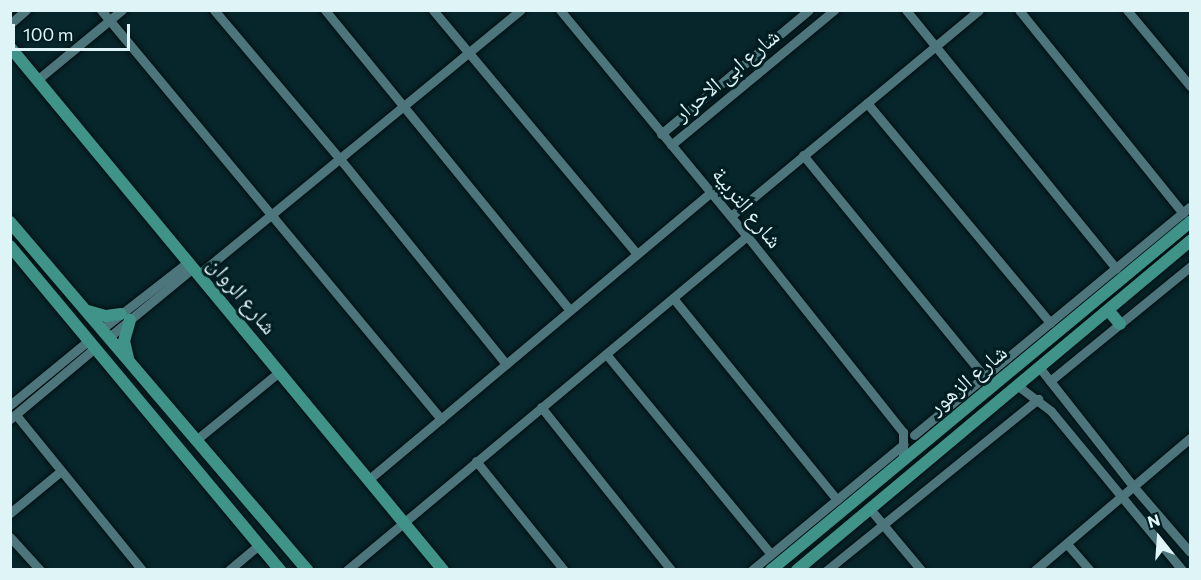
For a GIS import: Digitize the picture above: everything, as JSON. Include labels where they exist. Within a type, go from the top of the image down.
[{"type":"main road","name":"شارع الروان","points":[[10,47],[443,570]]},
{"type":"main road","name":"شارع الزهور","points":[[771,570],[935,433],[1188,214]]},
{"type":"main road","points":[[10,222],[307,570]]},
{"type":"main road","name":"شارع الزهور","points":[[798,569],[1191,241]]},
{"type":"main road","points":[[10,246],[280,570]]},
{"type":"main road","points":[[84,309],[106,316],[126,317],[124,341],[130,362]]},
{"type":"main road","points":[[1109,310],[1120,324]]},
{"type":"main road","points":[[145,406],[159,395]]},
{"type":"main road","points":[[807,541],[810,549],[819,552]]},
{"type":"main road","points":[[786,557],[795,560],[798,569]]},
{"type":"street","points":[[10,24],[26,10]]},
{"type":"street","points":[[101,10],[441,419]]},
{"type":"street","points":[[37,80],[122,10]]},
{"type":"street","points":[[214,10],[340,159],[506,364]]},
{"type":"street","points":[[325,10],[405,105],[570,310]]},
{"type":"street","points":[[433,10],[637,254]]},
{"type":"street","points":[[106,333],[193,268],[271,215],[520,10]]},
{"type":"street","name":"شارع التربية","points":[[560,10],[731,216],[903,432]]},
{"type":"street","name":"شارع ابی الاحرار","points":[[661,134],[809,10]]},
{"type":"street","name":"شارع ابی الاحرار","points":[[671,145],[834,10]]},
{"type":"street","points":[[906,10],[937,45],[1116,268]]},
{"type":"street","points":[[731,216],[979,10]]},
{"type":"street","points":[[914,435],[1050,323],[1095,293],[1116,268],[1188,214],[1019,10]]},
{"type":"street","points":[[1128,10],[1191,86]]},
{"type":"street","points":[[867,102],[1050,323]]},
{"type":"street","points":[[804,155],[985,377]]},
{"type":"street","points":[[368,480],[711,192]]},
{"type":"street","points":[[347,570],[747,236]]},
{"type":"street","points":[[1050,381],[1191,267]]},
{"type":"street","points":[[673,298],[837,500]]},
{"type":"street","points":[[10,405],[92,344]]},
{"type":"street","points":[[92,344],[13,417],[61,471],[142,570]]},
{"type":"street","points":[[606,354],[771,554]]},
{"type":"street","points":[[1039,367],[1133,486],[1191,552]]},
{"type":"street","points":[[196,440],[279,372]]},
{"type":"street","points":[[1018,386],[1038,399],[1182,570]]},
{"type":"street","points":[[828,569],[1038,399]]},
{"type":"street","points":[[541,407],[671,570]]},
{"type":"street","points":[[903,460],[903,432],[914,435],[935,433]]},
{"type":"street","points":[[1035,570],[1120,496],[1189,442]]},
{"type":"street","points":[[752,570],[904,444]]},
{"type":"street","points":[[476,462],[564,570]]},
{"type":"street","points":[[10,513],[61,471]]},
{"type":"street","points":[[1132,510],[1145,499]]},
{"type":"street","points":[[870,509],[921,570]]},
{"type":"street","points":[[10,537],[40,570]]},
{"type":"street","points":[[229,570],[260,544]]},
{"type":"street","points":[[1067,544],[1090,570]]}]
